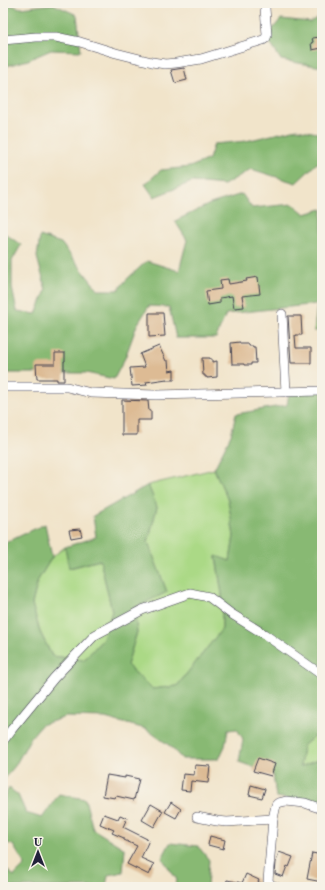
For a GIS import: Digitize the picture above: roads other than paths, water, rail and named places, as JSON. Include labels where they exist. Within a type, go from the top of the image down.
[{"type":"street","points":[[3,40],[36,37],[61,38],[152,62],[165,64],[176,63],[201,59],[266,38],[266,3]]},
{"type":"street","points":[[282,314],[286,392]]},
{"type":"street","points":[[3,387],[67,387],[90,393],[156,395],[322,391]]},
{"type":"street","points":[[3,741],[54,678],[95,635],[142,610],[190,593],[209,597],[230,613],[264,634],[322,675]]},
{"type":"street","points":[[276,887],[271,885],[268,881],[273,819],[276,805],[286,801],[305,803],[322,809]]},
{"type":"street","points":[[197,817],[227,822],[273,819]]}]
